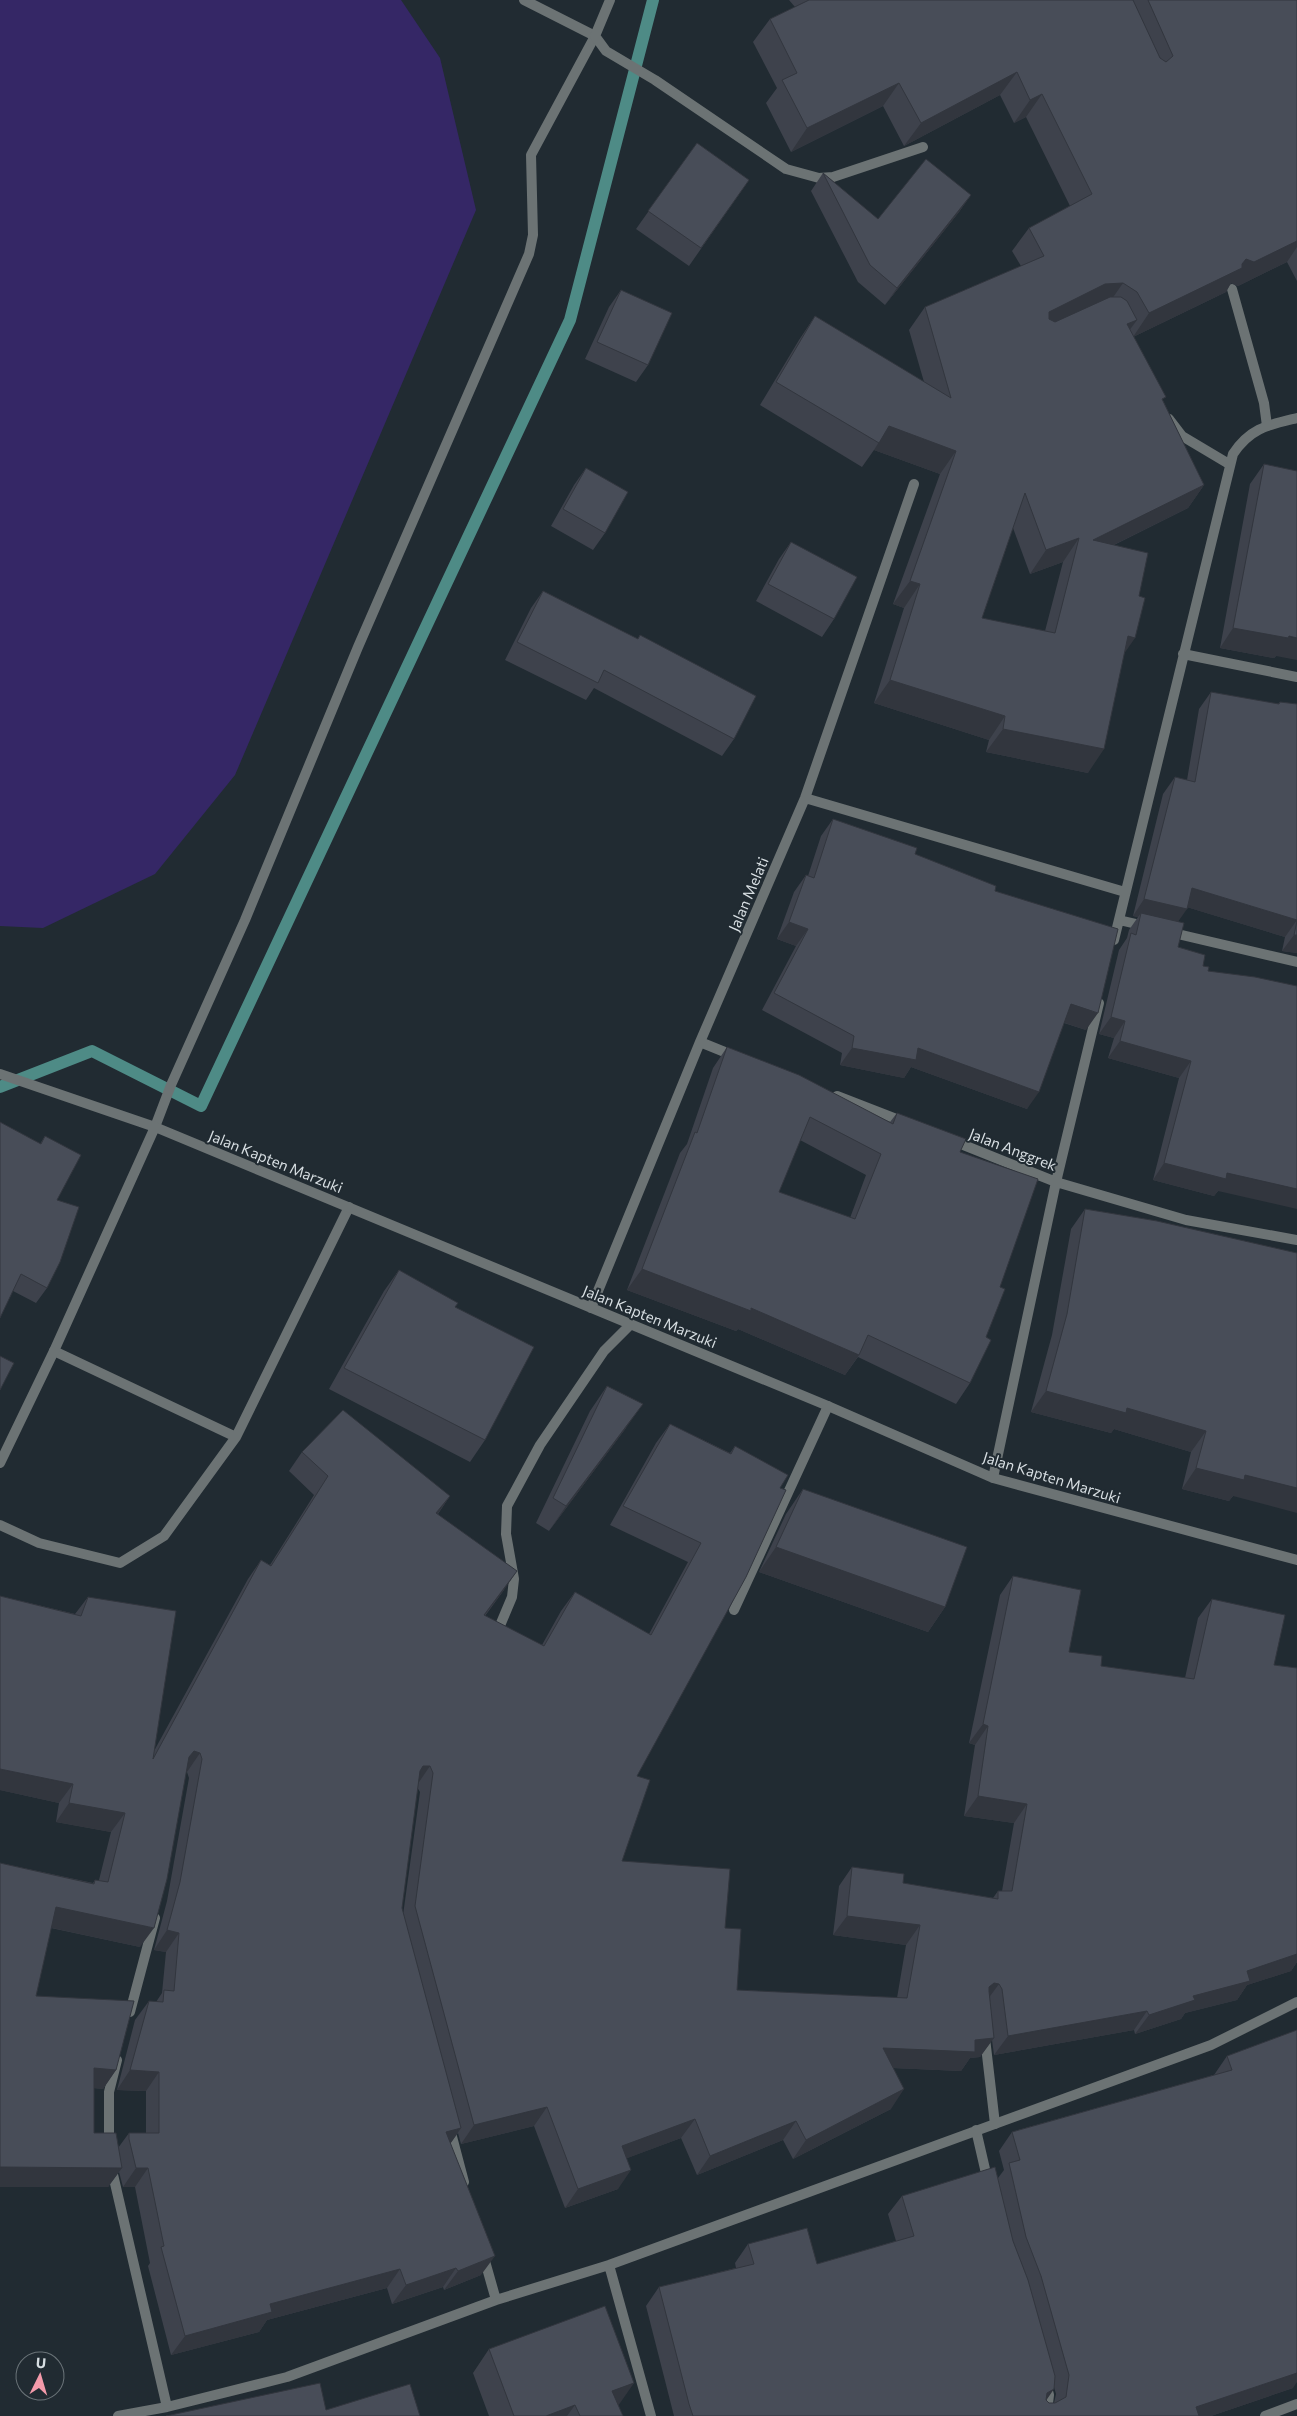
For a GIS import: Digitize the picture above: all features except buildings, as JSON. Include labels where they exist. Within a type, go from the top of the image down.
[{"type":"street","points":[[524,0],[595,36],[606,51],[655,80],[767,158],[786,169],[802,175],[818,178],[832,176],[923,148]]},
{"type":"street","points":[[0,1463],[54,1352],[155,1127],[171,1085],[249,911],[358,647],[529,254],[533,235],[531,155],[595,36],[610,0]]},
{"type":"street","points":[[1232,289],[1264,403],[1267,426]]},
{"type":"street","points":[[1163,407],[1172,424],[1182,436],[1229,464]]},
{"type":"street","points":[[1112,950],[1229,464],[1240,442],[1248,434],[1267,426],[1297,418]]},
{"type":"street","name":"Jalan Melati","points":[[591,1308],[700,1042],[805,798],[914,484]]},
{"type":"street","points":[[1183,654],[1297,677]]},
{"type":"street","points":[[805,798],[1125,892]]},
{"type":"street","points":[[1119,920],[1297,962]]},
{"type":"street","points":[[993,1478],[1056,1182],[1103,988]]},
{"type":"street","points":[[700,1042],[746,1060]]},
{"type":"street","name":"Jalan Kapten Marzuki","points":[[0,1074],[155,1127],[828,1406],[993,1478],[1297,1560]]},
{"type":"street","points":[[828,1092],[910,1124]]},
{"type":"street","name":"Jalan Anggrek","points":[[937,1135],[1056,1182],[1186,1220],[1297,1240]]},
{"type":"street","points":[[0,1525],[39,1543],[120,1563],[164,1536],[236,1437],[349,1207]]},
{"type":"street","points":[[496,1636],[512,1597],[514,1579],[506,1534],[507,1506],[540,1445],[604,1352],[631,1324]]},
{"type":"street","points":[[54,1352],[236,1437]]},
{"type":"street","points":[[734,1610],[828,1406]]},
{"type":"street","points":[[127,2025],[158,1909]]},
{"type":"street","points":[[118,2416],[167,2407],[287,2377],[496,2300],[609,2265],[976,2130],[1120,2080],[1211,2045],[1297,2002]]},
{"type":"street","points":[[984,2028],[995,2124]]},
{"type":"street","points":[[119,2054],[109,2092],[110,2159],[167,2407]]},
{"type":"street","points":[[447,2118],[467,2195]]},
{"type":"street","points":[[976,2130],[991,2194]]},
{"type":"street","points":[[480,2243],[496,2300]]},
{"type":"street","points":[[609,2265],[651,2416]]},
{"type":"street","points":[[1039,2416],[1047,2412],[1049,2395],[1042,2368]]},
{"type":"street","points":[[1265,2416],[1297,2404]]},
{"type":"shaded area","points":[[0,0],[401,0],[440,58],[476,210],[235,775],[155,874],[43,928],[0,926]]},
{"type":"waterway","points":[[0,1087],[92,1051],[201,1106],[570,320],[653,0]]}]
